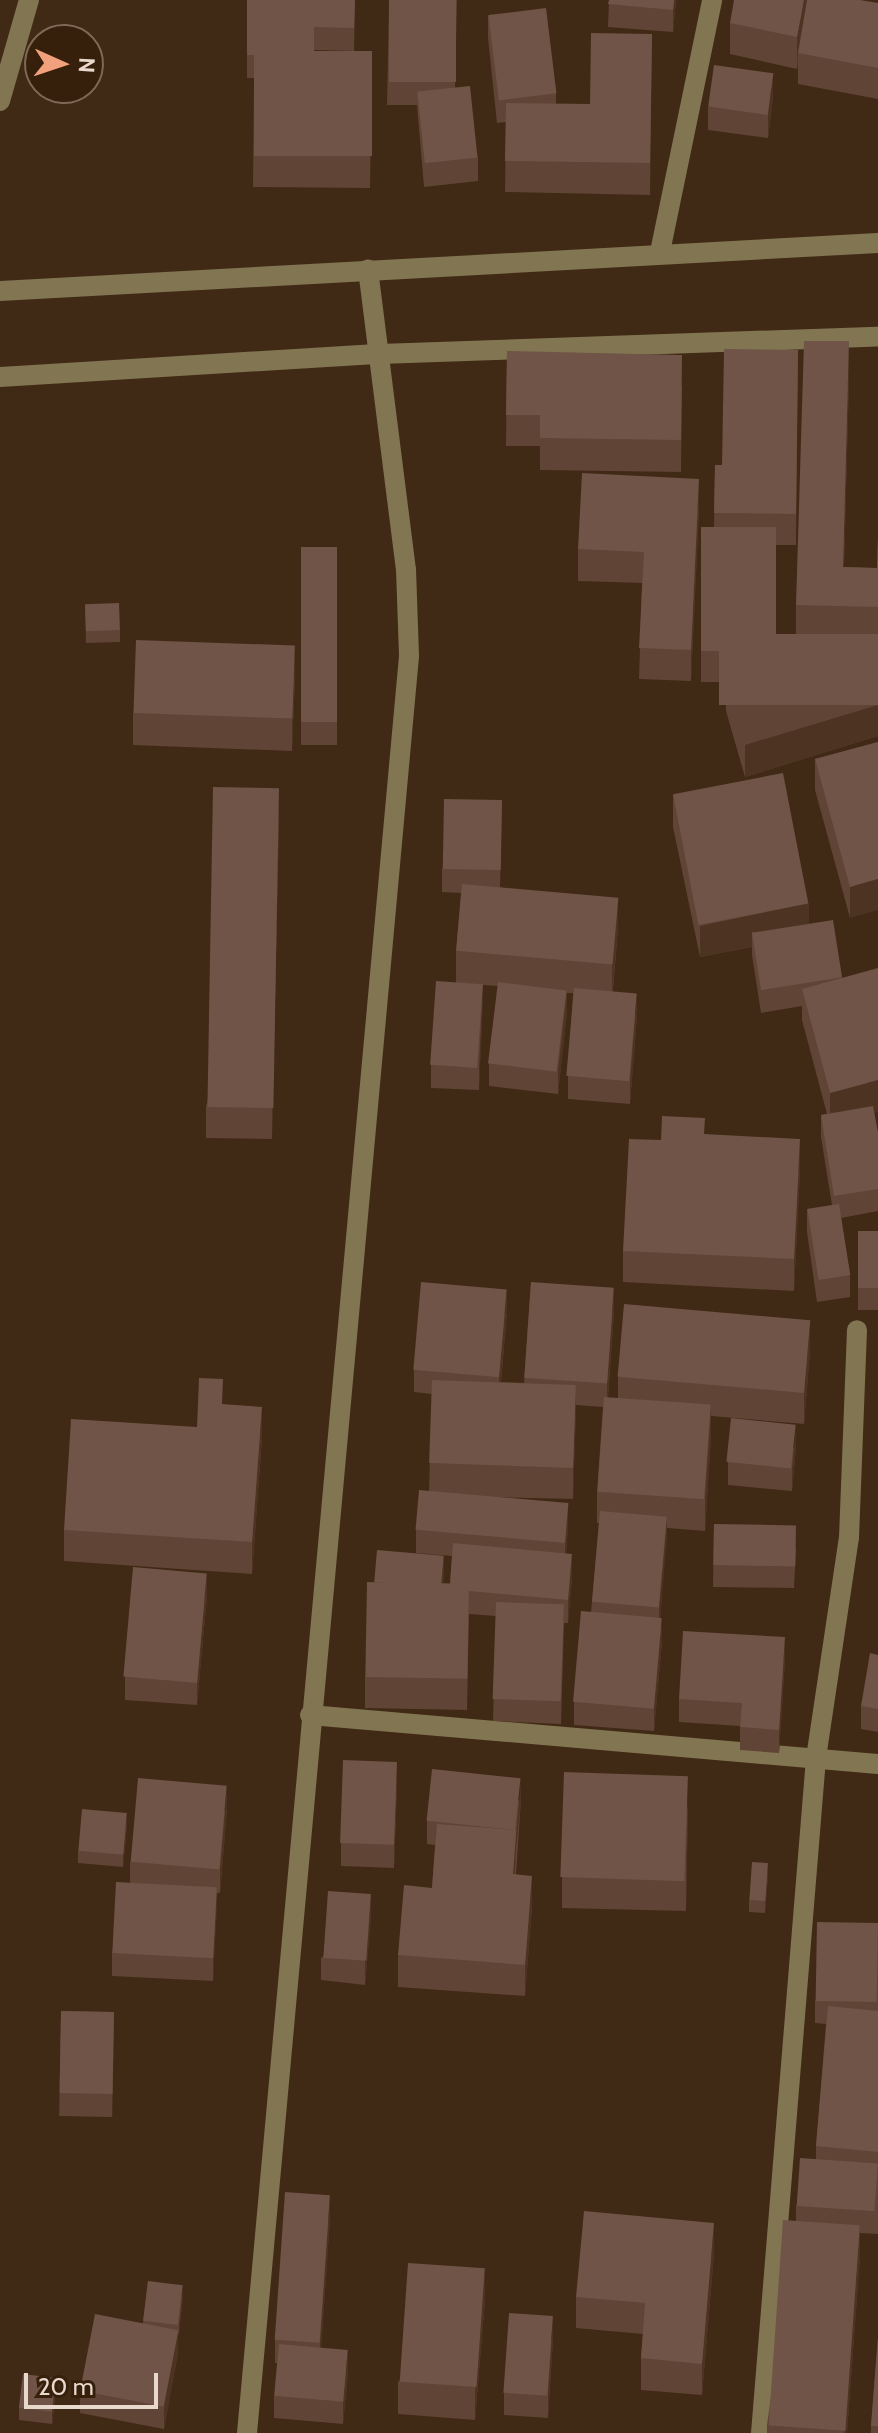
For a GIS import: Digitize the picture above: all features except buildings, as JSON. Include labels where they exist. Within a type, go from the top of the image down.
[{"type":"street","points":[[0,101],[29,0]]},
{"type":"street","points":[[660,252],[712,0]]},
{"type":"street","points":[[0,291],[660,252],[878,243]]},
{"type":"street","points":[[247,2433],[310,1715],[409,655],[406,570],[368,269]]},
{"type":"street","points":[[0,377],[380,354],[878,337]]},
{"type":"street","points":[[761,2433],[816,1758],[849,1538],[857,1330]]},
{"type":"street","points":[[310,1715],[878,1764]]}]
